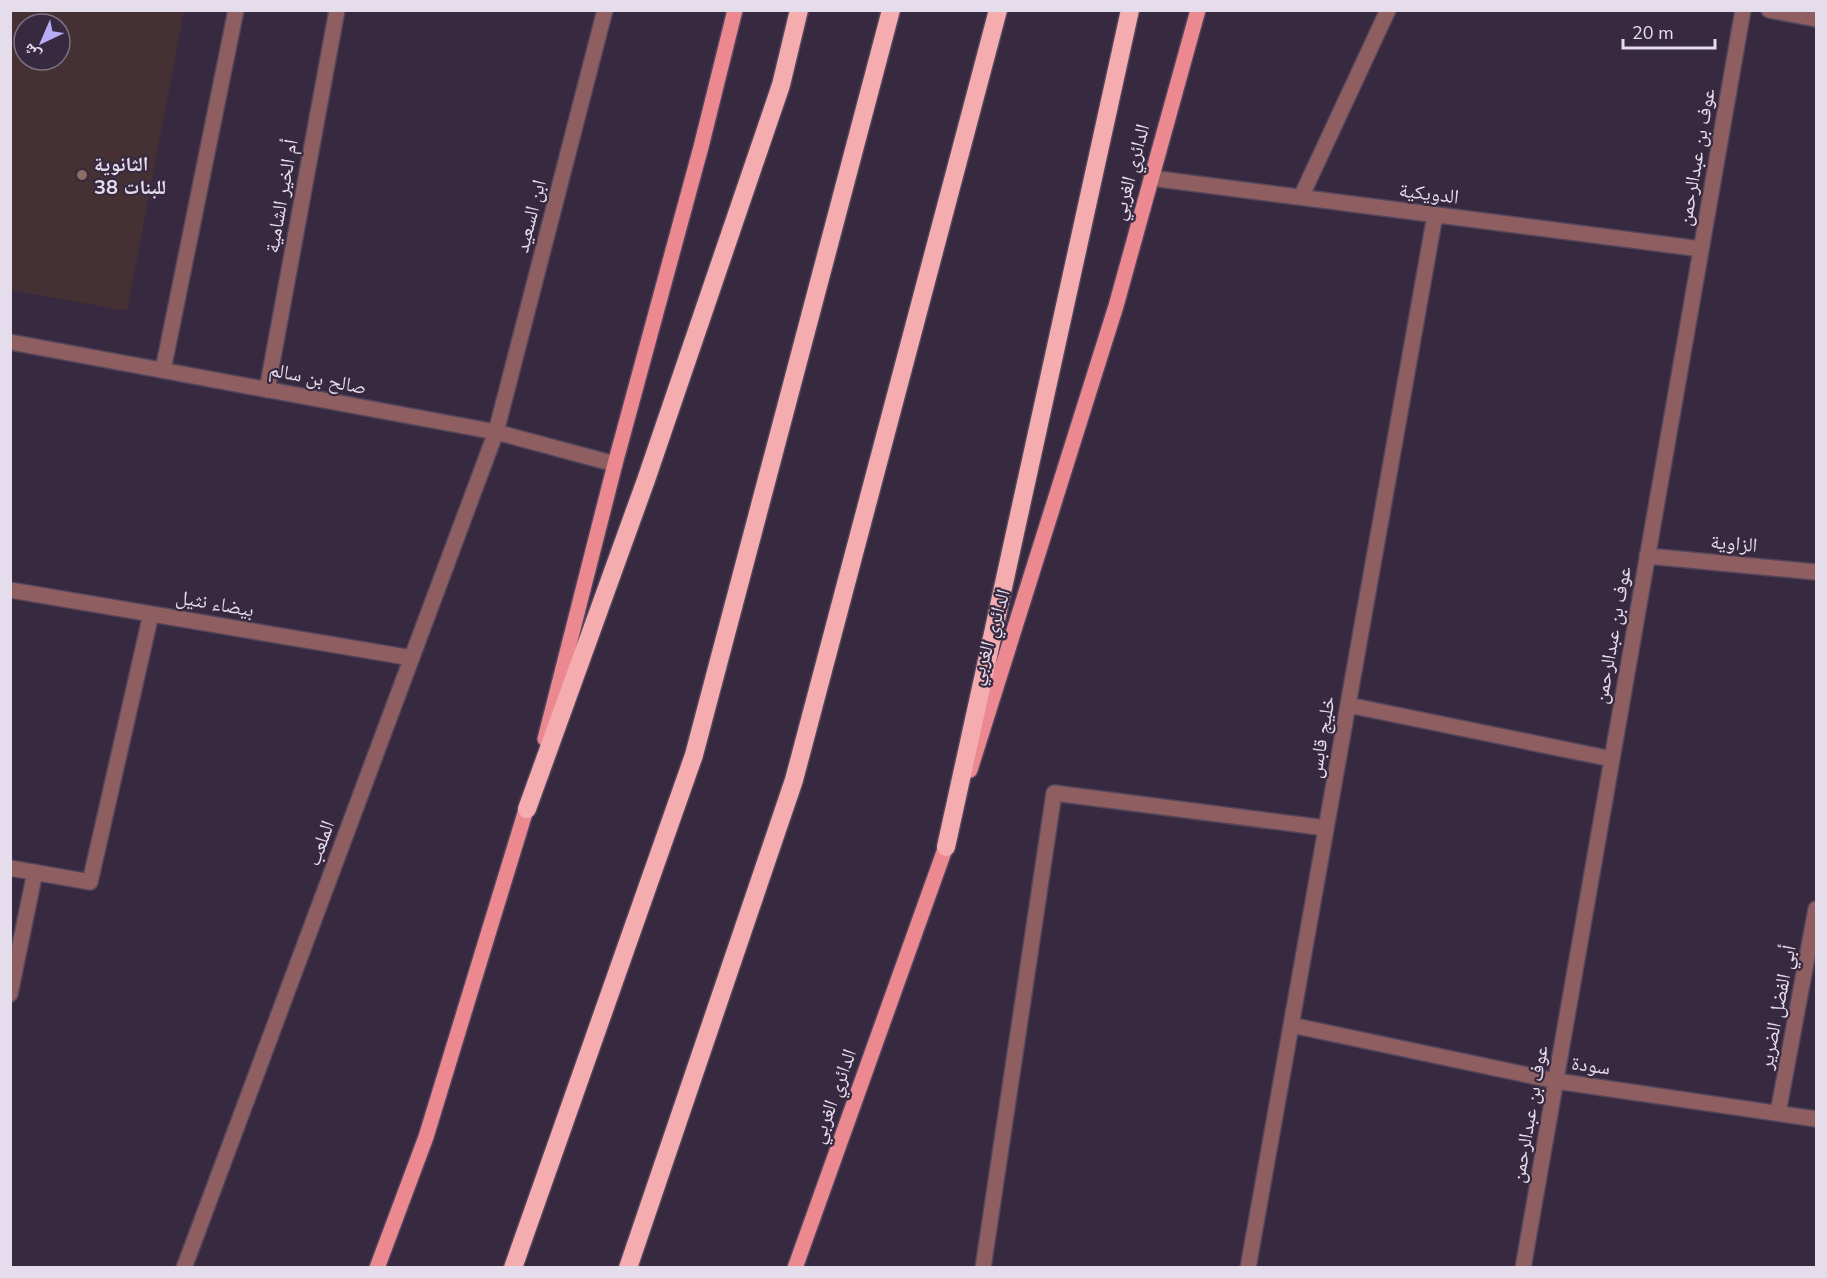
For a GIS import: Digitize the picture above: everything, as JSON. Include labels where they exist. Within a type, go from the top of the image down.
[{"type":"highway","points":[[527,809],[646,480],[778,96],[799,10]]},
{"type":"highway","points":[[513,1268],[694,755],[891,10]]},
{"type":"highway","points":[[628,1268],[794,780],[998,10]]},
{"type":"highway","points":[[946,847],[1130,10]]},
{"type":"main road","points":[[377,1268],[426,1137],[527,809],[735,10]]},
{"type":"main road","name":"الدائري الغربي","points":[[795,1268],[946,847],[1116,306],[1198,10]]},
{"type":"street","points":[[163,370],[236,10]]},
{"type":"street","name":"أم الخير الشامية","points":[[267,390],[337,10]]},
{"type":"street","name":"ابن السعيد","points":[[496,432],[604,10]]},
{"type":"street","points":[[1301,197],[1388,10]]},
{"type":"street","name":"عوف بن عبدالرحمن","points":[[1523,1268],[1743,10]]},
{"type":"street","points":[[1769,10],[1816,19]]},
{"type":"street","name":"الدويكية","points":[[1151,178],[1701,249]]},
{"type":"street","name":"خليج قابس","points":[[1248,1268],[1435,215]]},
{"type":"street","name":"صالح بن سالم","points":[[10,342],[496,432],[615,464]]},
{"type":"street","name":"الملعب","points":[[184,1268],[496,432]]},
{"type":"street","name":"الزاوية","points":[[1647,556],[1816,572]]},
{"type":"street","name":"بيضاء نثيل","points":[[10,590],[412,658]]},
{"type":"street","points":[[10,868],[90,882],[151,614]]},
{"type":"street","points":[[1348,705],[1612,759]]},
{"type":"street","points":[[983,1268],[1054,793],[1326,828]]},
{"type":"street","points":[[10,994],[35,872]]},
{"type":"street","name":"أبي الفضل الضرير","points":[[1778,1113],[1816,911]]},
{"type":"street","name":"سودة","points":[[1291,1025],[1556,1081],[1816,1119]]},
{"type":"shaded area","name":"الثانوية 38 للبنات","points":[[10,11],[184,11],[127,311],[11,290]]},
{"type":"place","name":"الثانوية 38 للبنات","points":[[82,175]]}]
